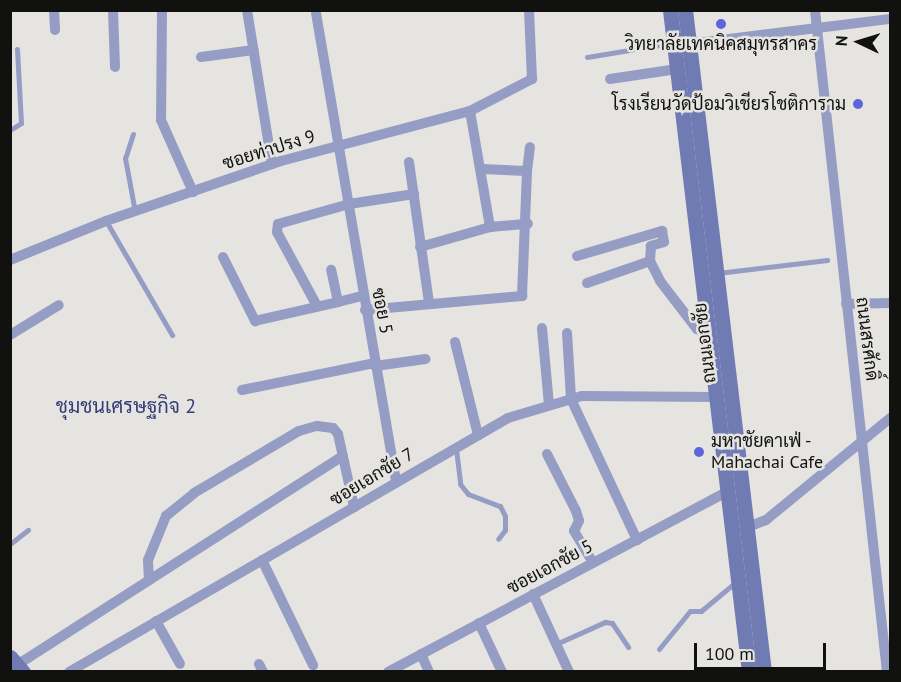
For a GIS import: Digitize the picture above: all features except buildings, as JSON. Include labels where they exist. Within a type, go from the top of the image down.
[{"type":"main road","name":"ถนนเอกชัย","points":[[670,10],[681,43],[716,273],[746,528],[757,671]]},
{"type":"main road","name":"ถนนเอกชัย","points":[[685,10],[677,69],[738,580],[757,671]]},
{"type":"street","points":[[54,10],[55,30]]},
{"type":"street","points":[[113,10],[115,67]]},
{"type":"street","points":[[162,10],[161,120],[193,192]]},
{"type":"street","points":[[247,10],[272,164]]},
{"type":"street","name":"ซอยท่าปรง 9","points":[[11,260],[106,221],[272,164],[470,111],[527,83],[535,73],[529,10]]},
{"type":"street","name":"ถนนสรศักดิ์","points":[[815,10],[846,304],[885,584],[887,672]]},
{"type":"street","name":"ซอย 5","points":[[316,13],[337,147],[349,204],[362,296],[396,481]]},
{"type":"street","points":[[681,43],[818,32],[891,19]]},
{"type":"street","points":[[201,57],[254,50]]},
{"type":"street","points":[[610,79],[677,69]]},
{"type":"street","points":[[470,111],[482,169],[490,227]]},
{"type":"street","points":[[365,310],[522,296],[528,224],[527,171],[530,147]]},
{"type":"street","points":[[409,162],[429,303]]},
{"type":"street","points":[[482,169],[527,171]]},
{"type":"street","points":[[317,306],[276,227],[349,204],[414,194]]},
{"type":"street","points":[[420,247],[490,227],[528,224]]},
{"type":"street","points":[[576,256],[662,231],[664,242],[651,246],[650,261],[660,281],[698,329],[708,331]]},
{"type":"street","points":[[10,255],[11,260]]},
{"type":"street","points":[[223,257],[255,321],[362,296]]},
{"type":"street","points":[[587,283],[650,261]]},
{"type":"street","points":[[331,270],[338,302]]},
{"type":"street","points":[[846,304],[891,303]]},
{"type":"street","points":[[10,335],[59,304]]},
{"type":"street","points":[[542,327],[549,405]]},
{"type":"street","points":[[567,333],[571,399],[637,540]]},
{"type":"street","points":[[454,342],[478,435]]},
{"type":"street","points":[[242,390],[375,365],[426,359]]},
{"type":"street","name":"ซอยเอกชัย 7","points":[[69,672],[508,418],[571,399],[716,397]]},
{"type":"street","points":[[746,528],[766,520],[891,418]]},
{"type":"street","points":[[149,580],[148,560],[166,516],[194,493],[299,430],[317,426],[333,428],[343,456],[354,507]]},
{"type":"street","points":[[547,453],[576,511],[579,521],[574,531],[593,563]]},
{"type":"street","points":[[17,664],[343,456]]},
{"type":"street","name":"ซอยเอกชัย 5","points":[[388,672],[727,492]]},
{"type":"street","points":[[262,560],[313,665]]},
{"type":"street","points":[[533,594],[569,672]]},
{"type":"street","points":[[156,621],[180,664]]},
{"type":"street","points":[[479,623],[502,672]]},
{"type":"street","points":[[421,654],[429,672]]},
{"type":"lane","points":[[587,57],[681,43]]},
{"type":"lane","points":[[10,130],[21,123],[17,49]]},
{"type":"lane","points":[[133,134],[126,158],[135,212]]},
{"type":"lane","points":[[106,221],[172,335]]},
{"type":"lane","points":[[716,273],[827,260]]},
{"type":"lane","points":[[456,448],[460,484],[468,495],[500,506],[505,516],[505,530],[498,539]]},
{"type":"lane","points":[[10,544],[28,530]]},
{"type":"lane","points":[[659,649],[690,611],[701,611],[738,580]]},
{"type":"lane","points":[[556,644],[605,621],[612,623],[628,647]]},
{"type":"place","name":"วิทยาลัยเทคนิคสมุทรสาคร","points":[[721,24]]},
{"type":"place","name":"โรงเรียนวัดป้อมวิเชียรโชติการาม","points":[[858,104]]},
{"type":"place","name":"มหาชัยคาเฟ่ - Mahachai Cafe","points":[[699,452]]},
{"type":"district","name":"ชุมชนเศรษฐกิจ 2","points":[[126,406]]}]
